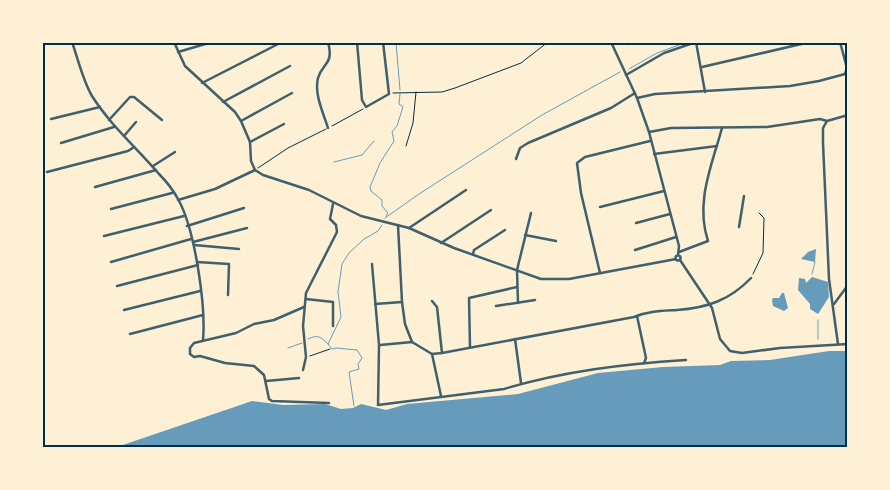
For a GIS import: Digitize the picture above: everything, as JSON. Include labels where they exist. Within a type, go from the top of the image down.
[{"type":"street","points":[[72,42],[91,94],[114,127],[156,170],[178,200],[193,242],[197,264],[203,315],[202,340]]},
{"type":"street","points":[[174,42],[185,66],[202,84],[235,112],[250,142],[251,161],[255,170],[263,175],[309,190],[333,204],[361,216],[409,228],[441,243],[534,278],[554,280],[676,259],[680,260]]},
{"type":"street","points":[[178,52],[212,42]]},
{"type":"street","points":[[202,84],[282,42]]},
{"type":"street","points":[[328,42],[330,56],[328,63],[318,76],[317,88],[328,128]]},
{"type":"street","points":[[357,42],[362,100],[366,107],[389,94],[383,42]]},
{"type":"street","points":[[611,42],[637,98],[649,132],[680,260],[715,315],[720,339],[725,347],[732,352],[848,344]]},
{"type":"street","points":[[626,75],[640,65],[664,53],[696,42],[705,92]]},
{"type":"street","points":[[792,42],[793,47]]},
{"type":"street","points":[[702,67],[810,42]]},
{"type":"street","points":[[637,98],[655,94],[790,86],[819,81],[844,74],[846,63],[840,42]]},
{"type":"street","points":[[222,102],[290,66]]},
{"type":"street","points":[[241,121],[292,93]]},
{"type":"street","points":[[516,160],[520,148],[528,143],[611,108],[635,94]]},
{"type":"street","points":[[109,120],[130,97],[134,97],[162,120]]},
{"type":"street","points":[[51,119],[100,107]]},
{"type":"street","points":[[649,132],[670,128],[767,127],[820,119],[826,122],[848,115]]},
{"type":"street","points":[[124,136],[136,122]]},
{"type":"street","points":[[826,122],[823,128],[823,143],[829,279],[834,304],[838,344]]},
{"type":"street","points":[[250,142],[284,124]]},
{"type":"street","points":[[61,143],[114,127]]},
{"type":"street","points":[[676,259],[679,254],[708,240],[703,216],[706,180],[722,128]]},
{"type":"street","points":[[600,273],[581,193],[577,163],[585,157],[650,141]]},
{"type":"street","points":[[653,154],[717,146]]},
{"type":"street","points":[[47,172],[128,151],[135,147]]},
{"type":"street","points":[[152,166],[175,152]]},
{"type":"street","points":[[95,187],[156,170]]},
{"type":"street","points":[[178,200],[215,189],[255,170]]},
{"type":"street","points":[[409,228],[466,190]]},
{"type":"street","points":[[600,207],[664,191]]},
{"type":"street","points":[[111,209],[173,192]]},
{"type":"street","points":[[739,227],[744,196]]},
{"type":"street","points":[[303,370],[306,357],[303,326],[304,307],[308,288],[337,232],[336,225],[330,218],[333,204]]},
{"type":"street","points":[[187,226],[244,208]]},
{"type":"street","points":[[441,243],[491,210]]},
{"type":"street","points":[[518,303],[516,287],[517,270],[531,213]]},
{"type":"street","points":[[636,223],[670,214]]},
{"type":"street","points":[[104,236],[184,216]]},
{"type":"street","points":[[398,225],[402,302],[405,324],[412,342]]},
{"type":"street","points":[[111,262],[247,228]]},
{"type":"street","points":[[472,254],[474,250],[504,230]]},
{"type":"street","points":[[525,235],[556,240]]},
{"type":"street","points":[[635,250],[676,238]]},
{"type":"street","points":[[193,242],[239,249]]},
{"type":"street","points":[[118,286],[197,264],[229,264],[228,295]]},
{"type":"street","points":[[372,264],[380,345],[377,403],[381,406],[441,396],[504,389],[521,383],[580,371],[686,360]]},
{"type":"street","points":[[380,345],[412,342],[432,354],[442,353],[637,316],[643,312],[719,302],[736,293],[751,278]]},
{"type":"street","points":[[834,304],[848,285]]},
{"type":"street","points":[[470,347],[469,298],[516,287]]},
{"type":"street","points":[[124,310],[200,290]]},
{"type":"street","points":[[306,299],[333,302],[333,326]]},
{"type":"street","points":[[496,306],[535,300]]},
{"type":"street","points":[[432,301],[437,307],[442,353]]},
{"type":"street","points":[[375,304],[402,302]]},
{"type":"street","points":[[304,307],[274,320],[254,324],[236,333],[216,339],[202,340],[191,345],[190,351],[192,357],[200,356],[226,363],[254,366],[264,375],[269,399],[272,401],[329,403]]},
{"type":"street","points":[[130,334],[203,315]]},
{"type":"street","points":[[637,316],[646,358],[644,363]]},
{"type":"street","points":[[515,339],[521,383]]},
{"type":"street","points":[[432,354],[441,396]]},
{"type":"street","points":[[266,381],[299,378]]},
{"type":"path","points":[[389,94],[442,92],[455,88],[521,63],[548,42]]},
{"type":"path","points":[[406,146],[414,123],[416,92]]},
{"type":"path","points":[[255,170],[288,148],[349,118],[366,107]]},
{"type":"path","points":[[751,278],[763,253],[764,218],[759,213]]},
{"type":"path","points":[[306,357],[330,349]]},
{"type":"water","points":[[816,249],[815,262],[801,259],[808,252]]},
{"type":"water","points":[[812,277],[828,282],[829,297],[818,314],[810,309],[810,304],[798,290],[799,278],[805,279],[806,283]]},
{"type":"water","points":[[784,293],[788,308],[784,311],[773,306],[772,300],[773,298],[779,298]]},
{"type":"water","points":[[829,351],[847,351],[847,447],[114,448],[252,401],[283,405],[325,404],[341,409],[353,408],[361,404],[386,410],[407,404],[518,394],[598,373],[663,367],[720,365],[731,361],[770,360]]},
{"type":"waterway","points":[[396,42],[400,90]]},
{"type":"waterway","points":[[629,69],[657,53],[687,42]]},
{"type":"waterway","points":[[385,218],[542,115],[620,72]]},
{"type":"waterway","points":[[386,216],[388,213],[382,206],[382,200],[371,191],[370,187],[380,163],[394,141],[392,132],[397,126],[403,107],[399,104],[400,94]]},
{"type":"waterway","points":[[334,162],[362,155],[374,141]]},
{"type":"waterway","points":[[354,406],[349,372],[359,369],[358,364],[362,358],[357,350],[332,349],[328,344],[341,317],[338,292],[342,264],[349,253],[364,239],[378,231],[382,225]]},
{"type":"waterway","points":[[812,274],[815,262]]},
{"type":"waterway","points":[[818,320],[818,339]]},
{"type":"waterway","points":[[308,339],[319,337],[328,344]]},
{"type":"waterway","points":[[288,348],[302,343]]}]
